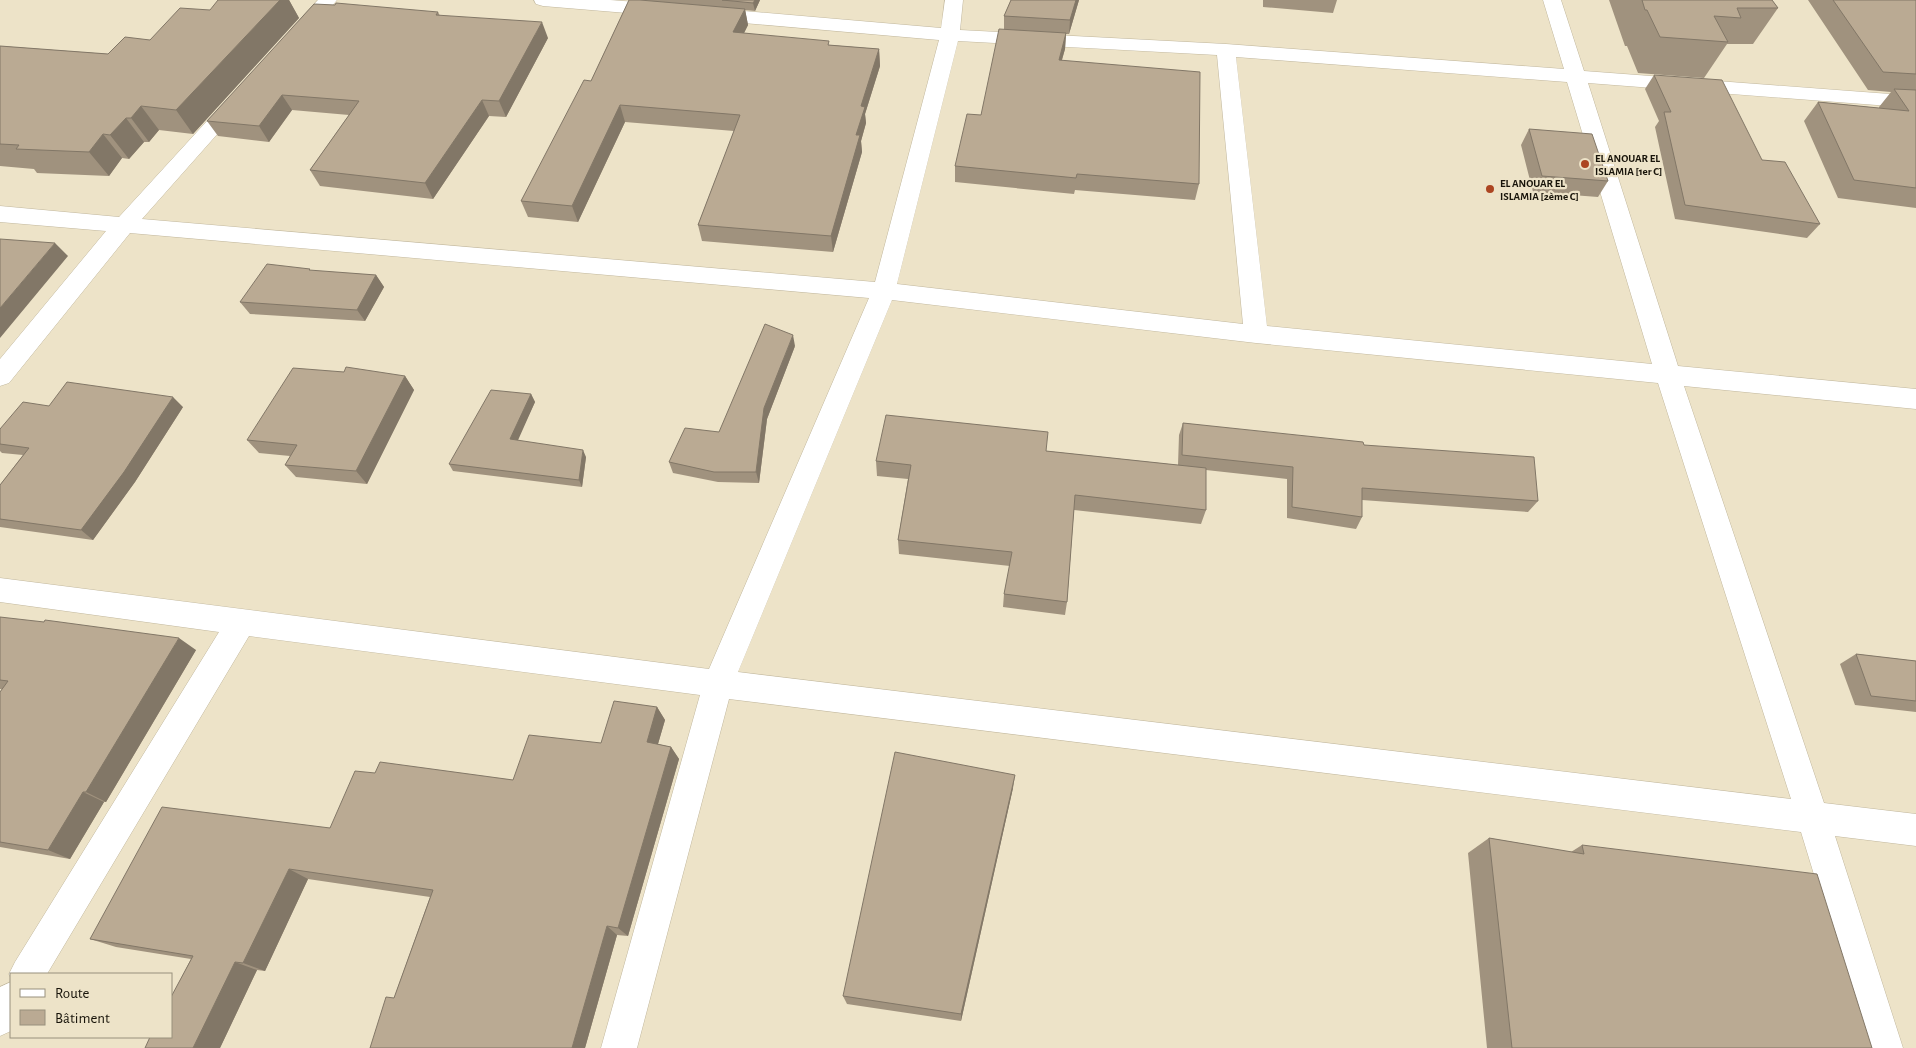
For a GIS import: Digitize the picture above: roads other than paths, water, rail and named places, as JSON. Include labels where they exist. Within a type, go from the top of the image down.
[{"type":"street","points":[[288,44],[328,0]]},
{"type":"street","points":[[543,0],[950,35],[1226,50],[1916,102]]},
{"type":"street","points":[[619,1048],[718,684],[884,291],[950,35],[954,0]]},
{"type":"street","points":[[1552,0],[1668,375],[1813,818],[1885,1048]]},
{"type":"street","points":[[1226,50],[1256,334]]},
{"type":"street","points":[[0,376],[123,226],[249,87]]},
{"type":"street","points":[[0,214],[884,291],[1256,334],[1916,398]]},
{"type":"street","points":[[0,590],[718,684],[1916,830]]},
{"type":"street","points":[[28,973],[242,621]]},
{"type":"street","points":[[0,1018],[10,1002]]},
{"type":"place","name":"EL ANOUAR EL ISLAMIA [1er C]","points":[[1585,164]]},
{"type":"place","name":"EL ANOUAR EL ISLAMIA [2ème C]","points":[[1490,189]]}]
